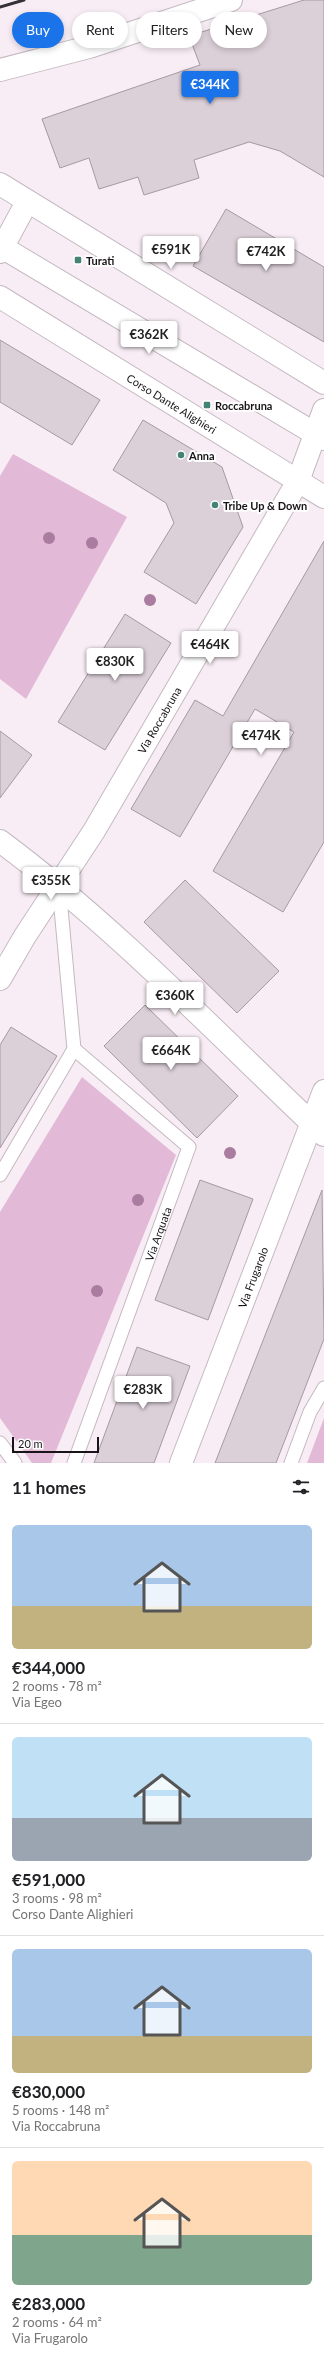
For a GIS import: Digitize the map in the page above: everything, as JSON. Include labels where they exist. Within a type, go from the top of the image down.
[{"type":"street","points":[[0,70],[89,47],[231,0]]},
{"type":"street","points":[[0,184],[27,202],[324,383]]},
{"type":"street","points":[[27,202],[1,248],[320,437]]},
{"type":"street","name":"Corso Dante Alighieri","points":[[0,298],[324,497]]},
{"type":"street","name":"Via Roccabruna","points":[[0,979],[58,885],[94,831],[298,481],[320,437],[324,410]]},
{"type":"street","points":[[0,841],[58,885],[110,930],[317,1129]]},
{"type":"street","name":"Via Frugarolo","points":[[181,1463],[317,1129],[324,1091]]},
{"type":"lane","points":[[0,1175],[74,1049],[58,885]]},
{"type":"lane","name":"Via Arquata","points":[[74,1049],[189,1146],[74,1463]]},
{"type":"lane","points":[[291,1463],[310,1412],[324,1388]]},
{"type":"lane","points":[[0,1443],[15,1463]]},
{"type":"shaded area","points":[[13,454],[127,517],[26,699],[0,679],[0,476]]},
{"type":"shaded area","points":[[82,1077],[176,1155],[51,1463],[32,1463],[0,1418],[0,1212]]},
{"type":"shaded area","points":[[324,1418],[324,1463],[307,1463]]},
{"type":"building","points":[[304,0],[324,0],[324,177],[280,151],[249,142],[194,160],[199,178],[144,195],[138,177],[99,189],[89,158],[60,168],[42,119],[200,65],[194,48],[202,48],[202,32],[210,29],[210,48],[267,48],[267,12],[266,12]]},
{"type":"building","points":[[226,209],[324,267],[324,342],[193,266]]},
{"type":"building","points":[[0,340],[100,400],[72,445],[0,402]]},
{"type":"building","points":[[143,420],[222,467],[243,527],[196,604],[144,572],[174,523],[166,503],[113,470]]},
{"type":"building","points":[[324,541],[324,842],[283,912],[213,871],[294,732],[255,709],[180,837],[131,809],[195,700],[223,716]]},
{"type":"building","points":[[125,614],[171,643],[105,750],[58,722]]},
{"type":"building","points":[[0,731],[32,755],[0,798]]},
{"type":"building","points":[[185,880],[279,971],[237,1013],[144,922]]},
{"type":"building","points":[[145,1005],[238,1096],[197,1138],[104,1046]]},
{"type":"building","points":[[11,1027],[57,1056],[0,1148],[0,1045]]},
{"type":"building","points":[[200,1180],[253,1199],[208,1320],[155,1300]]},
{"type":"building","points":[[322,1190],[324,1339],[276,1463],[215,1463]]},
{"type":"building","points":[[137,1347],[190,1366],[154,1463],[94,1463]]},
{"type":"railway","points":[[0,7],[24,0]]},
{"type":"place","name":"Turati","points":[[78,260]]},
{"type":"place","name":"Roccabruna","points":[[207,405]]},
{"type":"place","name":"Anna","points":[[181,455]]},
{"type":"place","name":"Tribe Up & Down","points":[[215,505]]}]
